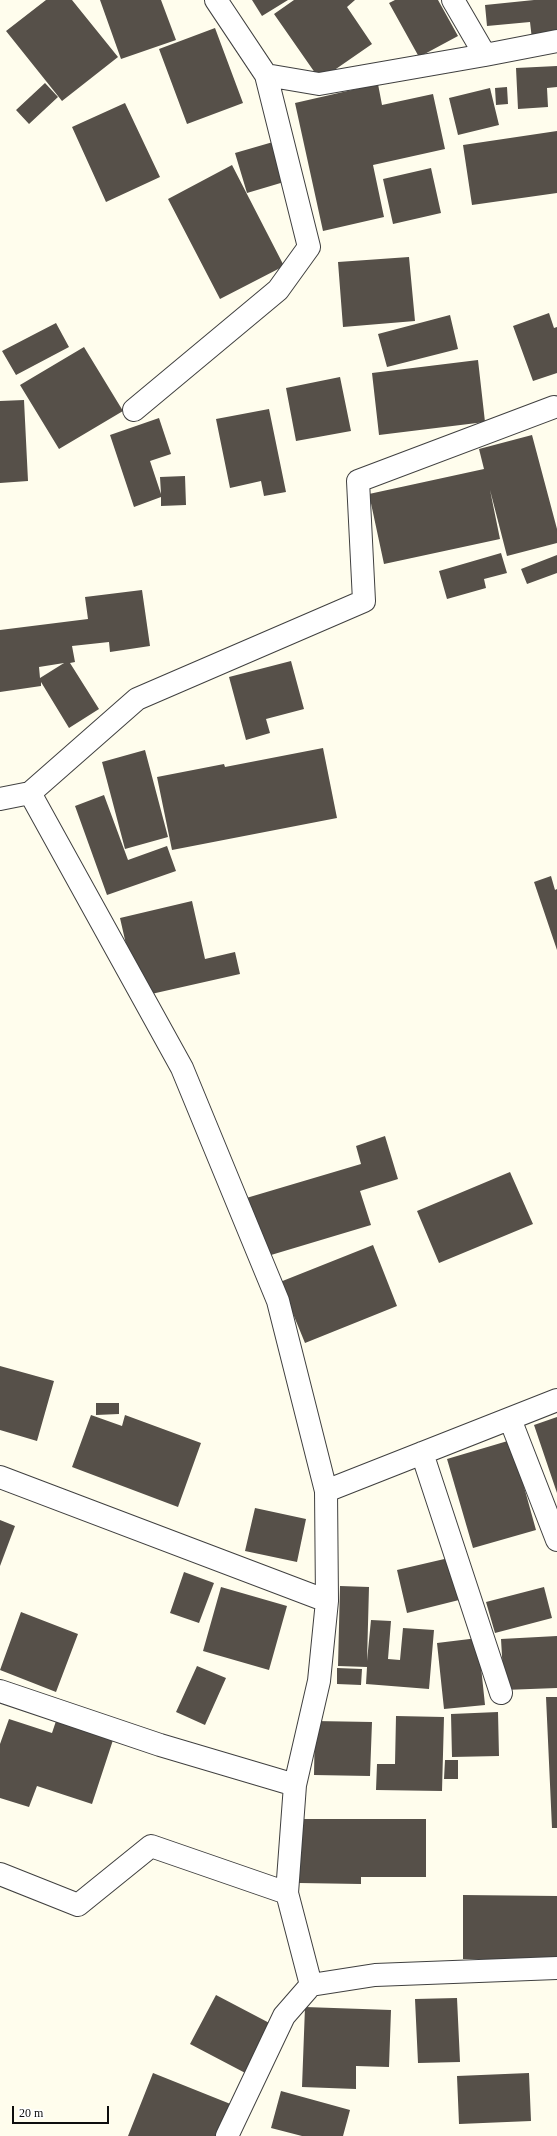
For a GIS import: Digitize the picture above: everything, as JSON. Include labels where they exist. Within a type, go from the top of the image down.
[{"type":"street","points":[[134,410],[278,290],[309,247],[266,75],[216,0]]},
{"type":"street","points":[[453,0],[485,55]]},
{"type":"street","points":[[266,75],[319,84],[557,42]]},
{"type":"street","points":[[0,799],[30,793],[137,699],[364,601],[358,482],[554,407]]},
{"type":"street","points":[[30,793],[182,1068],[278,1301],[326,1491],[328,1601],[319,1681],[295,1785],[287,1893],[311,1985]]},
{"type":"street","points":[[326,1491],[557,1400]]},
{"type":"street","points":[[510,1419],[557,1540]]},
{"type":"street","points":[[422,1453],[501,1693]]},
{"type":"street","points":[[0,1477],[328,1601]]},
{"type":"street","points":[[0,1691],[160,1745],[295,1785]]},
{"type":"street","points":[[0,1874],[78,1905],[151,1846],[287,1893]]},
{"type":"street","points":[[227,2136],[284,2016],[311,1985],[374,1975],[557,1968]]},
{"type":"building","points":[[46,0],[72,0],[118,57],[62,101],[6,31]]},
{"type":"building","points":[[100,0],[161,0],[176,40],[121,59]]},
{"type":"building","points":[[252,0],[288,0],[262,16]]},
{"type":"building","points":[[294,0],[355,0],[347,7],[372,44],[320,80],[274,14]]},
{"type":"building","points":[[395,0],[438,0],[458,36],[419,57],[389,3]]},
{"type":"building","points":[[534,0],[557,0],[557,45],[533,48],[530,22],[487,26],[485,5]]},
{"type":"building","points":[[215,28],[243,103],[187,124],[159,49]]},
{"type":"building","points":[[557,66],[557,87],[547,88],[548,107],[518,109],[516,68]]},
{"type":"building","points":[[45,83],[58,97],[29,124],[16,110]]},
{"type":"building","points":[[378,84],[382,105],[433,94],[445,149],[373,165],[384,217],[323,231],[295,103]]},
{"type":"building","points":[[507,87],[508,104],[496,105],[495,88]]},
{"type":"building","points":[[490,88],[499,125],[458,135],[449,98]]},
{"type":"building","points":[[125,103],[160,177],[106,202],[72,127]]},
{"type":"building","points":[[557,131],[557,193],[472,205],[463,145]]},
{"type":"building","points":[[273,142],[284,182],[247,193],[235,153]]},
{"type":"building","points":[[232,165],[284,266],[220,299],[168,199]]},
{"type":"building","points":[[431,168],[441,213],[393,224],[383,179]]},
{"type":"building","points":[[409,257],[415,321],[343,327],[338,262]]},
{"type":"building","points":[[549,313],[554,328],[557,327],[557,373],[533,381],[513,326]]},
{"type":"building","points":[[450,315],[458,349],[387,367],[378,334]]},
{"type":"building","points":[[56,323],[69,347],[16,375],[2,351]]},
{"type":"building","points":[[84,347],[123,411],[59,449],[20,385]]},
{"type":"building","points":[[478,360],[485,422],[379,435],[372,373]]},
{"type":"building","points":[[340,377],[351,431],[296,441],[286,388]]},
{"type":"building","points":[[24,400],[28,481],[0,483],[0,401]]},
{"type":"building","points":[[269,409],[286,492],[264,496],[261,481],[230,488],[216,419]]},
{"type":"building","points":[[159,418],[171,454],[150,461],[161,494],[160,477],[185,476],[186,505],[161,506],[161,497],[134,507],[110,435]]},
{"type":"building","points":[[532,435],[557,529],[557,543],[507,556],[490,490],[500,539],[384,564],[369,494],[484,469],[479,449]]},
{"type":"building","points":[[501,553],[507,573],[484,579],[486,588],[447,599],[439,571]]},
{"type":"building","points":[[557,555],[557,573],[527,584],[521,569]]},
{"type":"building","points":[[142,590],[150,646],[110,652],[109,642],[72,646],[75,662],[70,663],[99,709],[69,728],[41,682],[41,686],[0,692],[0,630],[88,619],[85,597]],"holes":[[[64,663],[40,678],[39,667]]]},
{"type":"building","points":[[291,661],[304,709],[266,719],[270,733],[246,740],[229,677]]},
{"type":"building","points":[[323,748],[337,818],[172,850],[157,777],[224,764],[225,767]]},
{"type":"building","points":[[145,750],[168,837],[125,849],[102,762]]},
{"type":"building","points":[[104,795],[128,860],[167,846],[176,871],[107,895],[75,806]]},
{"type":"building","points":[[551,876],[555,890],[557,889],[557,950],[534,882]]},
{"type":"building","points":[[192,901],[205,959],[235,952],[240,974],[138,997],[120,918]]},
{"type":"building","points":[[385,1136],[398,1179],[360,1191],[371,1225],[261,1258],[243,1199],[361,1164],[356,1146]]},
{"type":"building","points":[[510,1172],[533,1224],[439,1263],[417,1211]]},
{"type":"building","points":[[373,1245],[397,1306],[305,1343],[280,1282]]},
{"type":"building","points":[[0,1366],[54,1381],[37,1441],[0,1430]]},
{"type":"building","points":[[96,1403],[119,1403],[119,1414],[96,1415]]},
{"type":"building","points":[[91,1415],[122,1426],[125,1415],[201,1443],[178,1507],[72,1467]]},
{"type":"building","points":[[557,1417],[557,1493],[534,1425]]},
{"type":"building","points":[[511,1440],[536,1530],[473,1548],[447,1459]]},
{"type":"building","points":[[255,1508],[306,1519],[297,1562],[245,1551]]},
{"type":"building","points":[[0,1520],[15,1526],[0,1566]]},
{"type":"building","points":[[453,1557],[463,1599],[407,1613],[397,1570]]},
{"type":"building","points":[[184,1572],[214,1583],[199,1623],[170,1613]]},
{"type":"building","points":[[340,1586],[369,1587],[367,1661],[371,1620],[391,1621],[388,1659],[400,1660],[403,1628],[434,1630],[429,1689],[366,1684],[367,1667],[338,1666]]},
{"type":"building","points":[[221,1587],[287,1606],[269,1670],[203,1651]]},
{"type":"building","points":[[544,1587],[552,1618],[495,1633],[486,1602]]},
{"type":"building","points":[[21,1612],[78,1634],[56,1692],[0,1670]]},
{"type":"building","points":[[557,1636],[557,1688],[504,1690],[501,1639]]},
{"type":"building","points":[[478,1638],[485,1705],[444,1709],[437,1643]]},
{"type":"building","points":[[197,1666],[226,1678],[205,1725],[176,1712]]},
{"type":"building","points":[[337,1668],[362,1669],[361,1685],[337,1684]]},
{"type":"building","points":[[546,1697],[557,1697],[557,1828],[552,1828]]},
{"type":"building","points":[[498,1712],[499,1756],[452,1757],[451,1714]]},
{"type":"building","points":[[396,1716],[444,1717],[442,1791],[376,1790],[377,1764],[395,1764]]},
{"type":"building","points":[[9,1719],[52,1733],[56,1721],[113,1740],[92,1804],[37,1786],[29,1807],[0,1798],[0,1744]]},
{"type":"building","points":[[315,1721],[372,1722],[370,1776],[314,1775]]},
{"type":"building","points":[[445,1760],[458,1760],[458,1779],[444,1779]]},
{"type":"building","points":[[300,1819],[426,1819],[426,1877],[361,1877],[361,1884],[299,1883]]},
{"type":"building","points":[[463,1895],[557,1896],[557,1959],[463,1959]]},
{"type":"building","points":[[216,1995],[277,2027],[251,2076],[190,2044]]},
{"type":"building","points":[[457,1998],[460,2062],[418,2063],[415,1999]]},
{"type":"building","points":[[305,2007],[391,2010],[389,2067],[356,2066],[356,2089],[302,2087]]},
{"type":"building","points":[[153,2073],[233,2105],[220,2136],[128,2136]]},
{"type":"building","points":[[529,2073],[531,2121],[459,2124],[457,2076]]},
{"type":"building","points":[[281,2091],[350,2110],[343,2136],[302,2136],[271,2128]]}]
